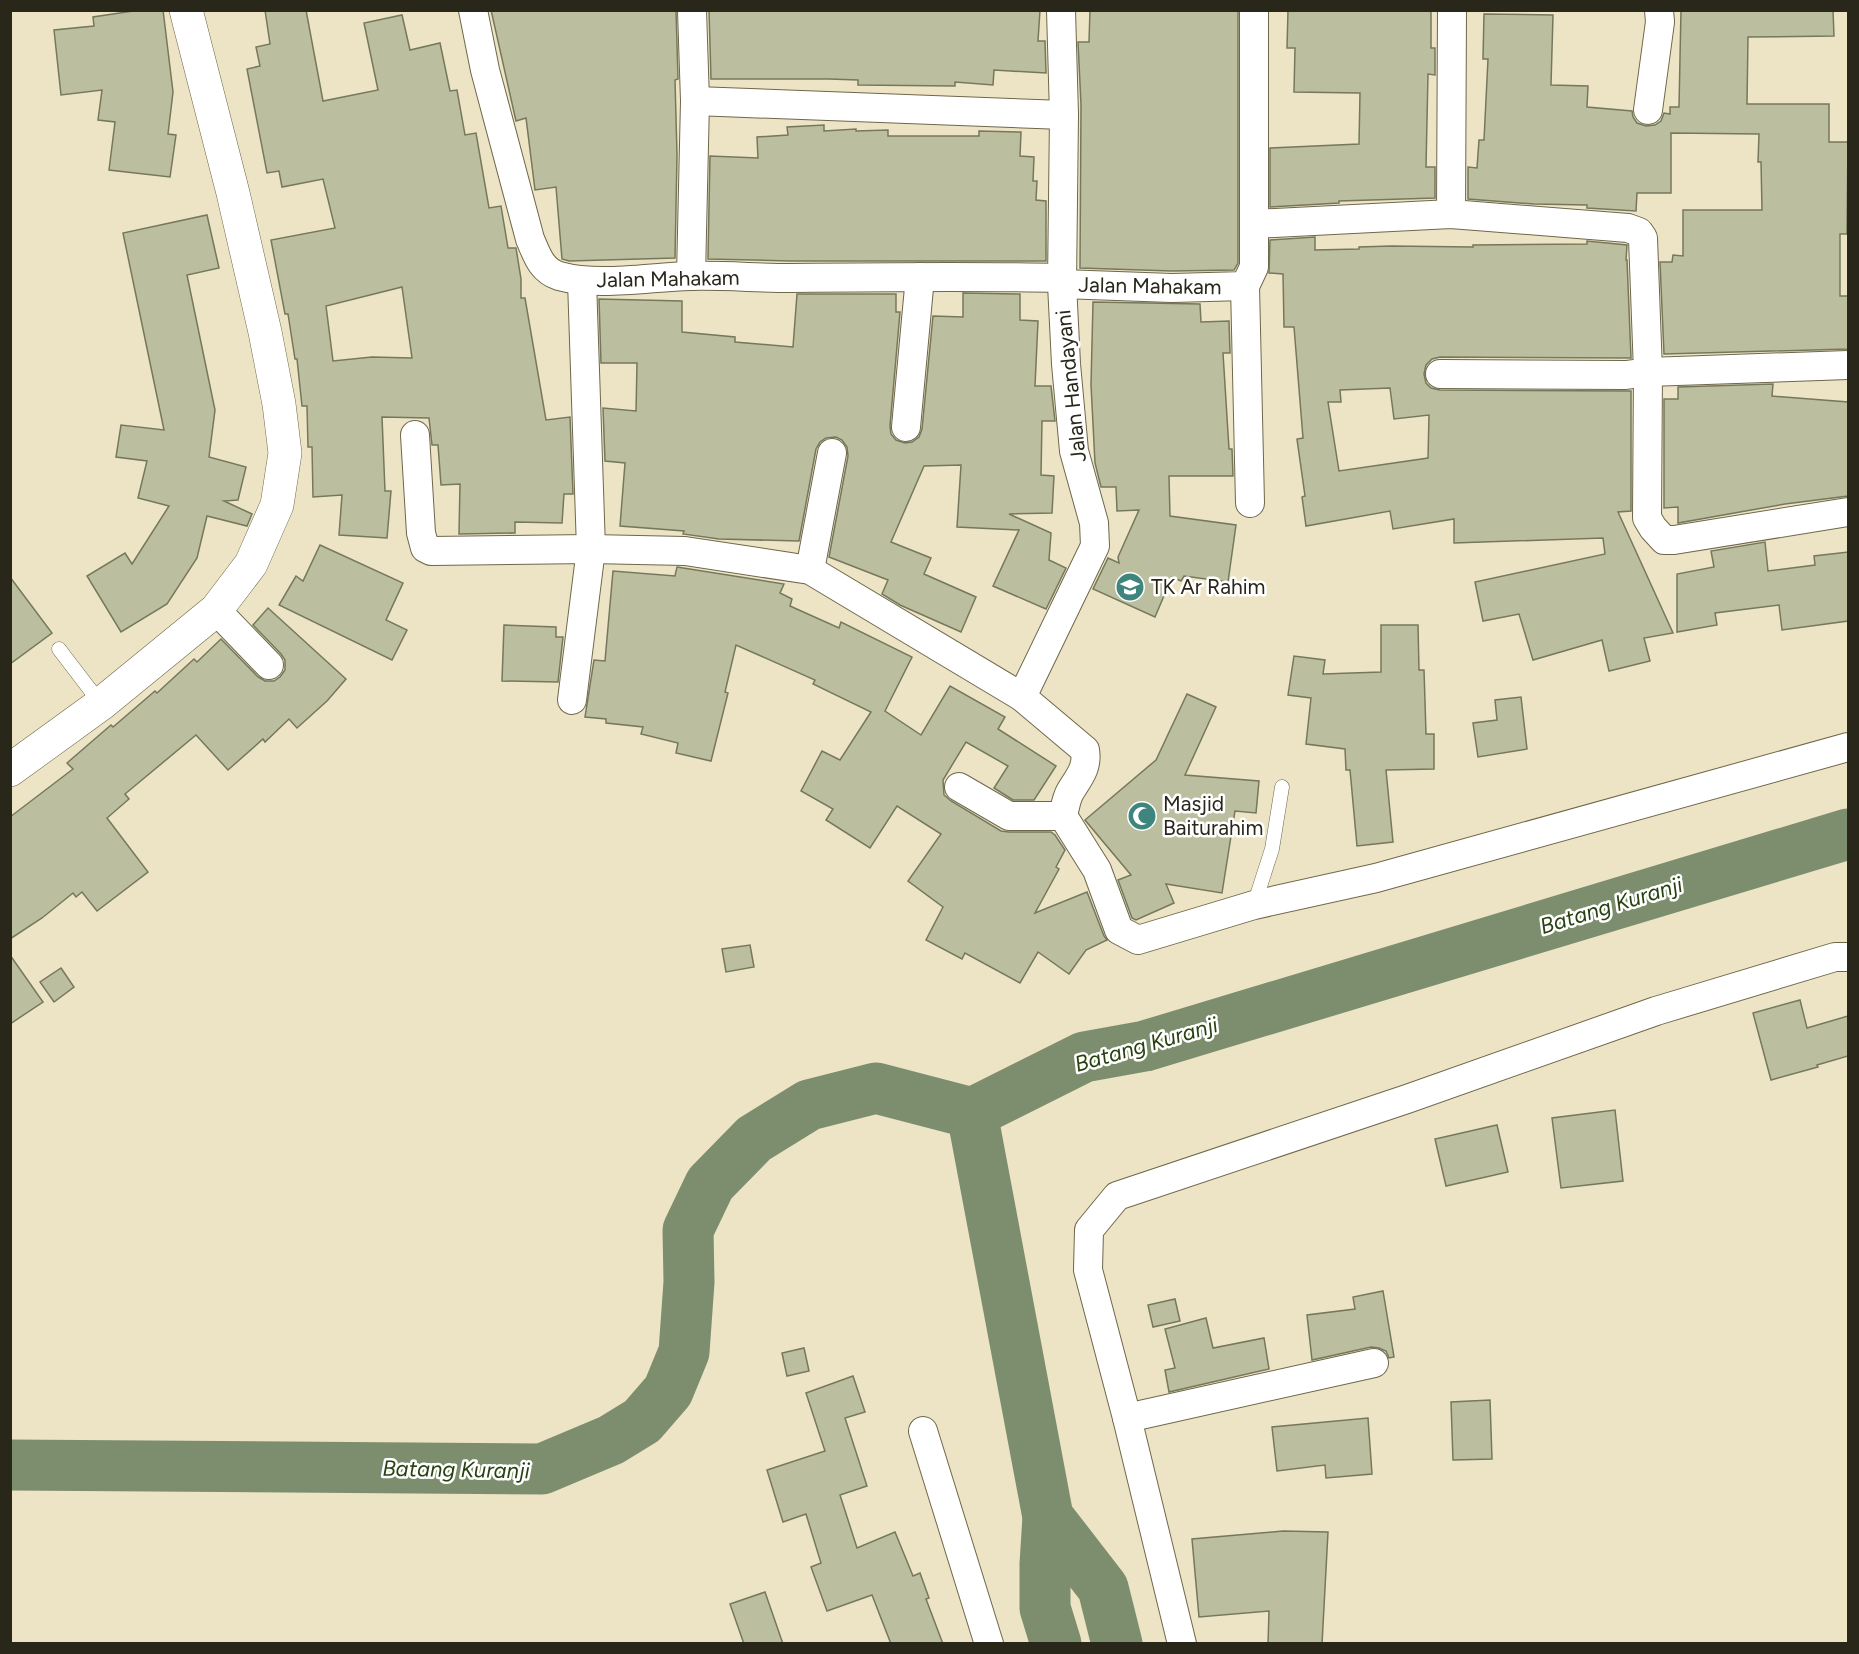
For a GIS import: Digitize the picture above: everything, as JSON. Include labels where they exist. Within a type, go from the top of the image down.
[{"type":"main road","points":[[10,770],[101,704],[216,610],[250,564],[277,505],[285,453],[279,404],[233,193],[186,10]]},
{"type":"street","name":"Jalan Mahakam","points":[[473,10],[484,70],[530,239],[538,260],[546,270],[557,275],[582,281],[691,276],[758,278],[971,276],[1172,288],[1245,286],[1254,267],[1254,10]]},
{"type":"street","points":[[691,276],[695,101],[692,10]]},
{"type":"street","name":"Jalan Handayani","points":[[1022,698],[1095,546],[1094,523],[1074,451],[1062,281],[1064,115],[1061,10]]},
{"type":"street","points":[[1451,214],[1452,10]]},
{"type":"street","points":[[1648,110],[1660,22],[1659,10]]},
{"type":"street","points":[[695,101],[1064,115]]},
{"type":"street","points":[[1254,224],[1451,214],[1628,228],[1642,234],[1648,372],[1647,518],[1653,528],[1664,540],[1674,540],[1848,512]]},
{"type":"street","points":[[906,427],[920,277]]},
{"type":"street","points":[[572,700],[591,549],[582,281]]},
{"type":"street","points":[[1245,286],[1250,502]]},
{"type":"street","points":[[1440,374],[1626,375],[1648,372],[1848,365]]},
{"type":"street","points":[[415,435],[421,533],[425,548],[431,551],[591,549],[685,551],[810,570],[1022,698],[1085,750],[1084,770],[1069,794],[1063,816],[1098,870],[1119,930],[1138,940],[1254,905],[1376,878],[1848,747]]},
{"type":"street","points":[[810,570],[832,453]]},
{"type":"street","points":[[216,610],[269,665]]},
{"type":"street","points":[[959,788],[1009,816],[1063,816]]},
{"type":"street","points":[[1182,1644],[1088,1270],[1089,1230],[1117,1196],[1407,1099],[1656,1011],[1835,957],[1848,957]]},
{"type":"street","points":[[1127,1418],[1374,1363]]},
{"type":"street","points":[[923,1431],[989,1644]]},
{"type":"lane","points":[[59,649],[101,704]]},
{"type":"lane","points":[[1254,905],[1272,849],[1282,787]]},
{"type":"building","points":[[140,10],[163,10],[173,92],[168,134],[176,135],[170,177],[109,170],[115,122],[98,120],[102,90],[61,95],[54,30],[94,26],[93,17]]},
{"type":"building","points":[[265,10],[306,10],[323,101],[378,90],[364,23],[402,15],[410,50],[440,43],[450,91],[457,90],[465,135],[476,133],[489,208],[501,206],[508,248],[516,248],[521,279],[521,298],[525,298],[546,420],[570,417],[573,494],[564,494],[562,523],[515,522],[515,533],[459,534],[460,484],[441,485],[438,445],[432,445],[429,418],[382,417],[385,491],[391,491],[387,538],[339,535],[342,495],[313,497],[312,447],[308,447],[307,406],[302,406],[297,359],[295,359],[288,314],[285,314],[271,240],[335,228],[323,179],[282,187],[279,171],[267,173],[247,69],[260,66],[256,47],[270,44]],"holes":[[[402,287],[412,358],[372,357],[333,361],[326,306]]]},
{"type":"building","points":[[491,10],[676,10],[678,79],[675,80],[677,155],[675,258],[569,261],[562,259],[556,187],[535,190],[526,118],[516,121]]},
{"type":"building","points":[[709,10],[1040,10],[1038,41],[1045,41],[1046,73],[994,70],[993,85],[955,82],[955,86],[858,85],[858,80],[829,79],[711,79]]},
{"type":"building","points":[[1090,10],[1238,10],[1238,263],[1234,270],[1172,271],[1080,268],[1081,105],[1078,42],[1089,42]]},
{"type":"building","points":[[1288,10],[1431,10],[1431,48],[1435,48],[1435,75],[1428,74],[1426,167],[1435,167],[1435,198],[1339,201],[1339,203],[1270,207],[1270,148],[1359,144],[1360,93],[1294,92],[1295,48],[1287,48]]},
{"type":"building","points":[[1681,10],[1833,10],[1834,36],[1748,37],[1747,104],[1829,104],[1829,142],[1848,142],[1847,234],[1840,234],[1840,296],[1848,296],[1848,349],[1664,354],[1660,262],[1672,262],[1673,255],[1683,256],[1683,210],[1762,210],[1761,162],[1758,162],[1759,134],[1671,133],[1671,193],[1637,193],[1636,211],[1587,208],[1587,205],[1468,199],[1468,167],[1477,168],[1479,140],[1484,140],[1488,59],[1483,59],[1484,14],[1553,15],[1551,85],[1588,86],[1587,107],[1632,111],[1637,123],[1646,126],[1655,125],[1661,121],[1664,113],[1670,114],[1670,107],[1679,107]]},
{"type":"building","points":[[824,125],[824,131],[888,130],[888,136],[979,136],[979,131],[1021,132],[1020,156],[1034,157],[1033,181],[1037,181],[1036,200],[1046,201],[1046,261],[708,259],[710,156],[758,158],[757,137],[788,135],[787,127]]},
{"type":"building","points":[[207,215],[219,268],[187,275],[215,410],[209,457],[246,467],[238,500],[224,501],[252,514],[247,526],[207,516],[197,558],[167,604],[121,632],[87,576],[125,553],[132,564],[169,506],[138,498],[147,461],[116,457],[121,425],[164,430],[123,233]]},
{"type":"building","points":[[1315,237],[1315,250],[1391,246],[1473,247],[1473,245],[1587,244],[1587,241],[1627,245],[1631,358],[1440,357],[1432,359],[1426,365],[1424,374],[1426,383],[1431,388],[1440,390],[1631,391],[1631,511],[1618,512],[1673,633],[1644,638],[1650,661],[1609,671],[1602,640],[1533,660],[1519,614],[1483,621],[1475,582],[1605,554],[1603,538],[1454,543],[1454,519],[1393,529],[1390,511],[1306,526],[1302,497],[1305,496],[1297,439],[1303,438],[1294,327],[1284,327],[1283,274],[1269,273],[1270,240]],"holes":[[[1390,388],[1394,419],[1429,415],[1428,458],[1339,471],[1328,402],[1341,402],[1340,390]]]},
{"type":"building","points":[[963,293],[1020,294],[1020,320],[1038,321],[1035,386],[1051,386],[1055,421],[1042,421],[1041,475],[1054,476],[1052,513],[1009,514],[1051,533],[1049,560],[1066,568],[1046,609],[993,586],[1019,530],[957,527],[961,465],[924,466],[891,542],[931,558],[924,574],[976,597],[961,632],[900,605],[882,594],[888,580],[829,557],[848,456],[847,447],[842,440],[836,437],[826,438],[816,449],[799,541],[719,539],[683,534],[684,531],[620,526],[625,463],[605,461],[603,408],[636,411],[637,363],[601,363],[599,299],[682,301],[682,332],[735,337],[735,342],[793,347],[797,294],[896,294],[896,312],[900,312],[890,426],[891,434],[896,440],[905,443],[912,442],[919,437],[922,429],[933,316],[963,317]]},
{"type":"building","points":[[1093,302],[1200,304],[1201,322],[1229,321],[1230,353],[1223,353],[1233,476],[1169,476],[1170,516],[1236,525],[1228,582],[1184,576],[1181,581],[1172,577],[1155,617],[1093,589],[1108,558],[1119,563],[1118,557],[1139,510],[1117,511],[1116,487],[1101,487],[1095,463],[1091,385]]},
{"type":"building","points":[[1773,384],[1772,396],[1848,402],[1848,496],[1785,504],[1678,523],[1678,507],[1664,508],[1664,399],[1678,399],[1678,387]]},
{"type":"building","points":[[1765,542],[1768,571],[1815,565],[1814,556],[1848,552],[1848,621],[1782,630],[1779,605],[1715,613],[1717,625],[1677,632],[1677,574],[1714,567],[1711,551]]},
{"type":"building","points":[[320,545],[403,583],[386,620],[407,630],[392,660],[279,605],[296,576],[303,581]]},
{"type":"building","points":[[677,567],[784,584],[780,593],[792,599],[790,606],[839,628],[841,622],[912,657],[885,711],[921,735],[950,686],[1005,717],[998,729],[1056,766],[1034,800],[1013,800],[994,788],[1008,766],[966,742],[943,780],[944,795],[1001,831],[1051,832],[1055,835],[1065,850],[1056,867],[1059,869],[1035,913],[1087,892],[1107,940],[1086,950],[1069,974],[1038,952],[1020,983],[965,953],[962,959],[926,940],[943,907],[908,881],[941,834],[897,806],[870,848],[826,820],[833,809],[801,791],[822,751],[840,760],[871,712],[813,684],[815,680],[736,645],[725,692],[728,693],[711,761],[676,753],[678,743],[641,734],[643,727],[606,723],[606,719],[585,717],[594,660],[605,661],[613,571],[675,576]]},
{"type":"building","points":[[10,577],[52,633],[10,664]]},
{"type":"building","points":[[268,608],[346,679],[327,701],[297,728],[289,719],[265,742],[263,739],[228,770],[196,735],[125,794],[129,799],[107,818],[148,872],[97,911],[82,892],[76,897],[73,893],[42,918],[10,939],[10,817],[73,769],[67,763],[111,725],[113,727],[155,691],[157,693],[194,659],[197,662],[221,639],[258,677],[265,681],[274,681],[280,677],[285,670],[285,660],[253,625]]},
{"type":"building","points":[[504,625],[556,627],[556,637],[563,637],[558,682],[502,681]]},
{"type":"building","points":[[1381,625],[1418,625],[1419,670],[1424,670],[1426,734],[1434,734],[1434,769],[1386,770],[1393,842],[1357,846],[1350,770],[1346,770],[1345,749],[1306,744],[1311,698],[1288,695],[1294,656],[1325,660],[1323,674],[1381,672]]},
{"type":"building","points":[[1187,694],[1216,707],[1185,775],[1259,781],[1256,813],[1235,811],[1222,893],[1166,884],[1174,903],[1136,920],[1132,918],[1118,880],[1131,875],[1085,820],[1156,760]]},
{"type":"building","points":[[1521,697],[1527,749],[1478,757],[1473,723],[1497,720],[1495,700]]},
{"type":"building","points":[[750,945],[754,967],[726,972],[722,949]]},
{"type":"building","points":[[10,955],[43,1002],[10,1024]]},
{"type":"building","points":[[61,968],[74,987],[54,1002],[40,982]]},
{"type":"building","points":[[1800,1000],[1807,1028],[1848,1016],[1848,1056],[1771,1080],[1753,1013]]},
{"type":"building","points":[[1615,1110],[1623,1181],[1561,1188],[1552,1118]]},
{"type":"building","points":[[1497,1125],[1508,1172],[1446,1186],[1435,1139]]},
{"type":"building","points":[[1383,1291],[1394,1357],[1389,1358],[1386,1351],[1371,1347],[1312,1360],[1307,1315],[1355,1309],[1353,1297]]},
{"type":"building","points":[[1175,1299],[1180,1321],[1153,1327],[1148,1305]]},
{"type":"building","points":[[1206,1318],[1213,1348],[1264,1338],[1269,1369],[1169,1392],[1165,1370],[1175,1368],[1165,1329]]},
{"type":"building","points":[[804,1348],[809,1371],[787,1376],[782,1353]]},
{"type":"building","points":[[853,1376],[865,1412],[845,1418],[867,1486],[840,1495],[857,1548],[895,1532],[913,1576],[920,1573],[929,1598],[926,1599],[943,1644],[891,1644],[872,1595],[827,1611],[811,1567],[821,1563],[806,1514],[783,1522],[767,1470],[825,1451],[806,1393]]},
{"type":"building","points":[[1490,1400],[1492,1459],[1453,1460],[1451,1402]]},
{"type":"building","points":[[1368,1418],[1372,1474],[1326,1478],[1325,1465],[1277,1471],[1272,1427]]},
{"type":"building","points":[[1283,1531],[1328,1532],[1322,1644],[1268,1644],[1269,1611],[1199,1617],[1192,1539]]},
{"type":"building","points":[[765,1592],[783,1644],[744,1644],[730,1604]]},
{"type":"waterway","name":"Batang Kuranji","points":[[10,1465],[542,1469],[611,1440],[642,1421],[668,1391],[684,1352],[689,1282],[688,1230],[710,1184],[754,1139],[809,1105],[876,1088],[972,1113],[1084,1057],[1145,1046],[1848,834]]},
{"type":"waterway","points":[[972,1113],[1048,1517],[1045,1608],[1056,1644]]},
{"type":"waterway","points":[[1048,1517],[1103,1588],[1117,1644]]},
{"type":"place","name":"TK Ar Rahim","points":[[1130,587]]},
{"type":"place","name":"Masjid Baiturahim","points":[[1142,816]]}]
